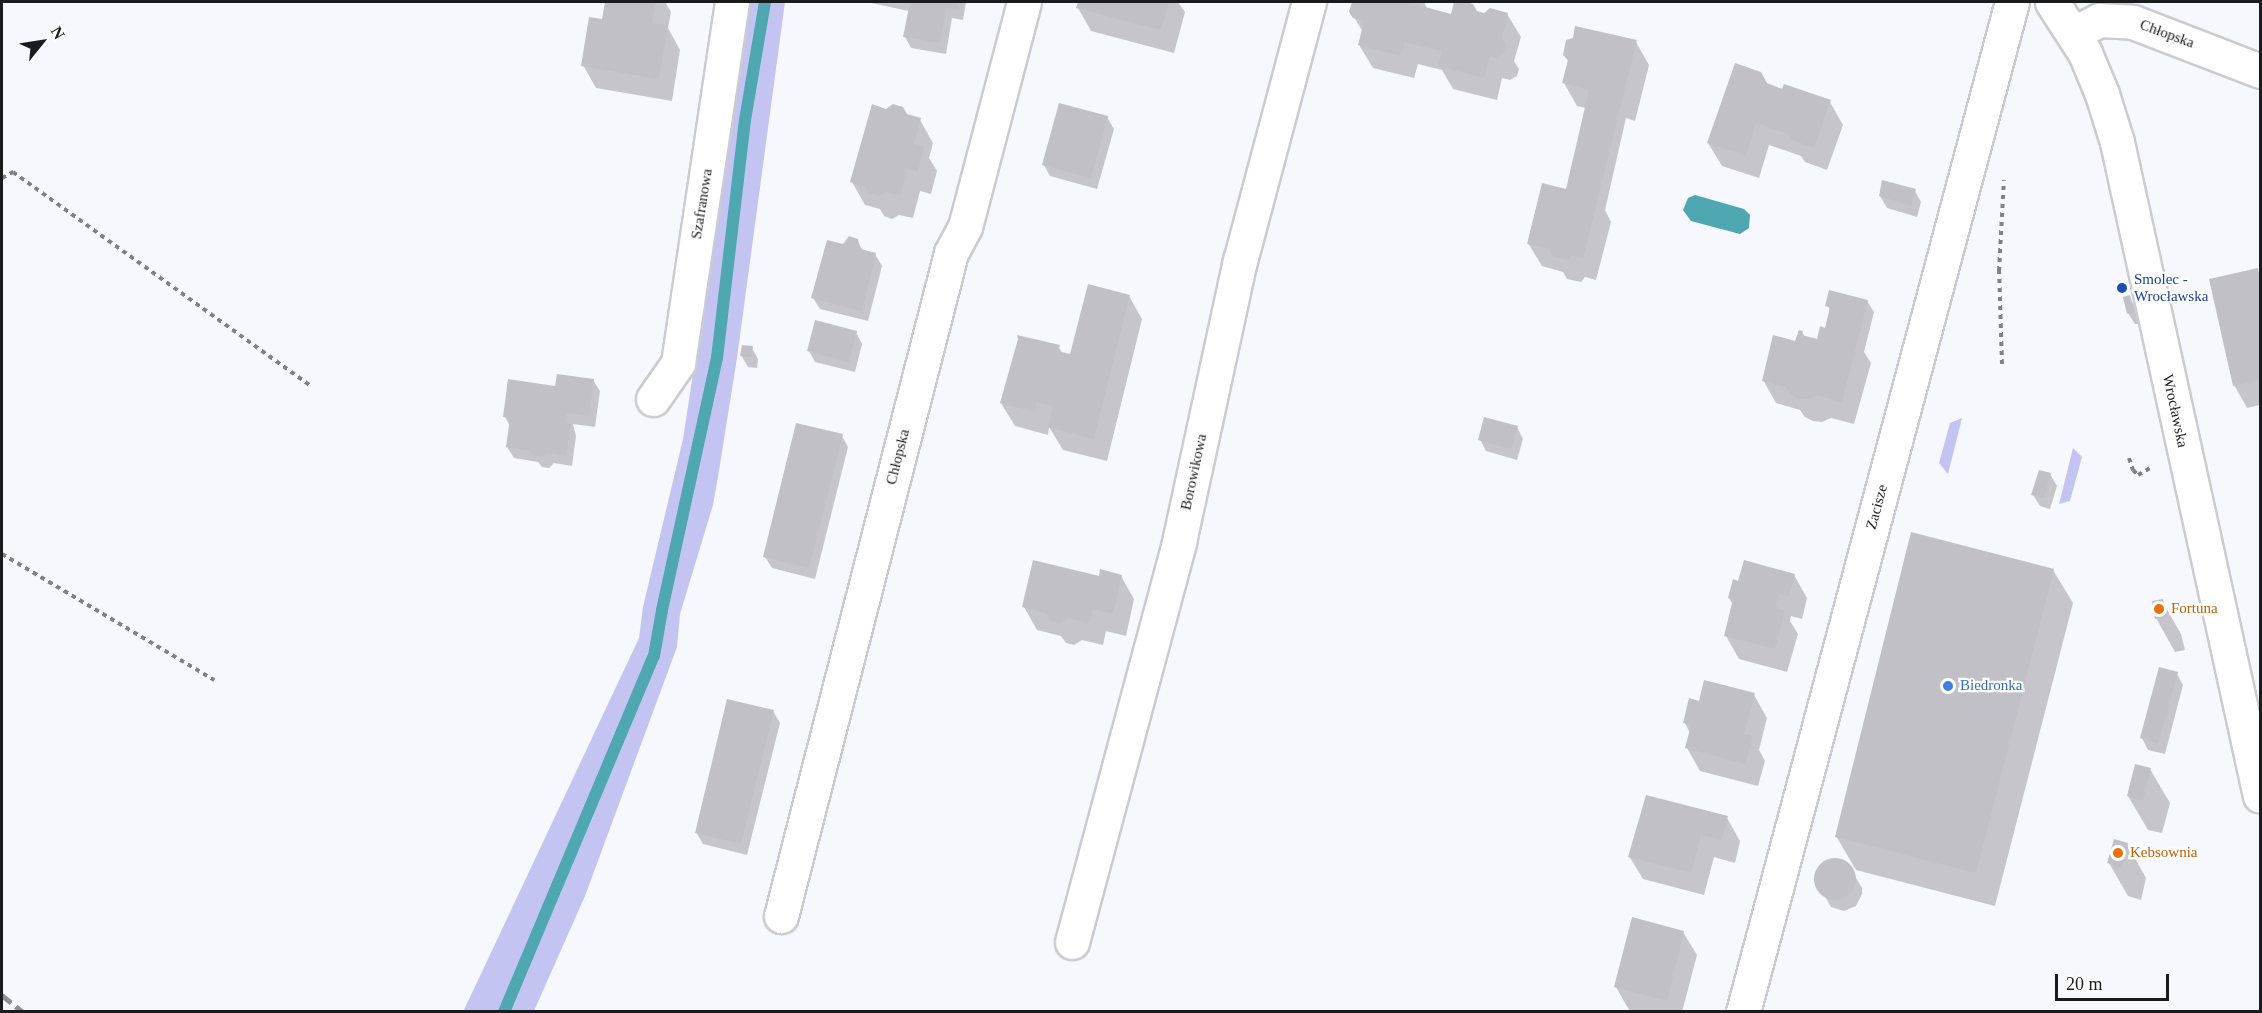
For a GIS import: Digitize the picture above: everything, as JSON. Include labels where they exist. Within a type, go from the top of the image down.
[{"type":"street","name":"Szafranowa","points":[[652,399],[678,363],[732,2]]},
{"type":"street","name":"Chłopska","points":[[781,916],[951,253],[965,227],[1023,2]]},
{"type":"street","name":"Borowikowa","points":[[1072,942],[1179,542],[1240,261],[1309,2]]},
{"type":"street","name":"Zacisze","points":[[1743,1011],[2012,2]]},
{"type":"street","points":[[2052,2],[2074,33]]},
{"type":"street","name":"Chłopska","points":[[2074,33],[2099,20],[2133,22],[2260,71]]},
{"type":"street","name":"Wrocławska","points":[[2074,33],[2102,94],[2126,177],[2208,566],[2260,796]]},
{"type":"path","points":[[2,178],[13,172],[311,386]]},
{"type":"path","points":[[2002,364],[1999,271],[2005,174]]},
{"type":"path","points":[[2,554],[214,680]]},
{"type":"shaded area","points":[[750,2],[785,2],[737,358],[718,477],[713,505],[680,614],[677,647],[585,896],[534,1011],[463,1012],[639,638],[643,607],[683,439]]},
{"type":"shaded area","points":[[1695,195],[1744,209],[1750,215],[1749,228],[1740,234],[1691,221],[1683,210],[1688,198]]},
{"type":"shaded area","points":[[1962,418],[1948,474],[1939,463],[1950,423]]},
{"type":"shaded area","points":[[2073,448],[2082,457],[2070,501],[2059,504]]},
{"type":"building","points":[[605,2],[656,2],[652,23],[668,25],[659,79],[581,66],[589,17],[602,19]]},
{"type":"building","points":[[910,2],[958,2],[957,9],[946,8],[940,43],[903,37]]},
{"type":"building","points":[[1078,2],[1169,2],[1161,30],[1076,8]]},
{"type":"building","points":[[1352,2],[1415,2],[1414,4],[1451,14],[1454,2],[1465,2],[1473,4],[1477,11],[1484,13],[1490,8],[1508,13],[1502,38],[1506,44],[1504,53],[1496,58],[1490,56],[1484,78],[1438,66],[1442,51],[1405,42],[1401,56],[1358,45],[1364,21],[1353,18],[1349,12]]},
{"type":"building","points":[[1575,26],[1637,40],[1583,258],[1572,255],[1567,260],[1552,256],[1549,249],[1527,244],[1542,183],[1566,189],[1589,90],[1562,83],[1568,60],[1563,55],[1566,40],[1573,38]]},
{"type":"building","points":[[1735,63],[1761,72],[1767,83],[1782,89],[1784,84],[1831,100],[1814,148],[1790,139],[1791,135],[1756,123],[1746,156],[1707,143]]},
{"type":"building","points":[[1059,103],[1108,116],[1091,178],[1042,165]]},
{"type":"building","points":[[872,104],[886,109],[893,104],[903,107],[907,114],[921,118],[914,144],[924,146],[918,172],[907,169],[900,196],[886,192],[879,196],[869,193],[865,187],[850,182]]},
{"type":"building","points":[[1882,180],[1916,189],[1911,206],[1879,196]]},
{"type":"building","points":[[849,236],[858,239],[860,249],[876,253],[862,311],[811,298],[827,240],[843,244]]},
{"type":"building","points":[[2258,268],[2260,380],[2233,386],[2209,279]]},
{"type":"building","points":[[1088,284],[1130,295],[1094,439],[1048,427],[1053,406],[1037,402],[1035,412],[1000,403],[1018,339],[1017,335],[1060,345],[1058,351],[1070,354]]},
{"type":"building","points":[[1829,290],[1868,300],[1842,402],[1817,395],[1809,399],[1799,399],[1790,394],[1786,387],[1762,381],[1773,335],[1795,341],[1799,330],[1803,331],[1802,335],[1817,339],[1820,326],[1825,328],[1830,307],[1825,306]]},
{"type":"building","points":[[2130,295],[2134,312],[2127,314],[2123,297]]},
{"type":"building","points":[[815,320],[857,331],[849,362],[807,351]]},
{"type":"building","points":[[742,345],[753,346],[751,357],[740,356]]},
{"type":"building","points":[[557,374],[594,379],[589,416],[567,413],[565,423],[571,424],[566,456],[547,453],[542,457],[534,456],[530,451],[506,447],[510,418],[503,417],[508,379],[555,386]]},
{"type":"building","points":[[1484,417],[1518,426],[1511,449],[1478,440]]},
{"type":"building","points":[[796,423],[843,434],[809,568],[763,557]]},
{"type":"building","points":[[2039,470],[2051,473],[2044,498],[2031,495]]},
{"type":"building","name":"Biedronka","points":[[1911,532],[2054,569],[1976,873],[1835,837]]},
{"type":"building","points":[[1033,560],[1099,576],[1100,569],[1122,575],[1113,614],[1093,609],[1090,623],[1068,618],[1060,623],[1051,621],[1046,613],[1022,607]]},
{"type":"building","points":[[1744,560],[1795,574],[1789,597],[1779,594],[1775,607],[1785,610],[1775,649],[1724,636],[1733,599],[1728,598],[1733,579],[1738,581]]},
{"type":"building","name":"Fortuna","points":[[2163,599],[2167,617],[2155,619],[2152,601]]},
{"type":"building","points":[[2159,667],[2178,672],[2158,744],[2140,738]]},
{"type":"building","points":[[1704,680],[1755,693],[1744,734],[1753,736],[1745,764],[1685,748],[1691,725],[1683,723],[1689,698],[1699,701]]},
{"type":"building","points":[[727,699],[774,710],[741,844],[695,833]]},
{"type":"building","points":[[2135,764],[2151,768],[2143,801],[2127,796]]},
{"type":"building","points":[[1646,795],[1728,816],[1722,840],[1701,835],[1691,873],[1628,857]]},
{"type":"building","name":"Kebsownia","points":[[2114,839],[2128,843],[2122,868],[2107,863]]},
{"type":"building","points":[[1835,858],[1843,859],[1850,864],[1855,871],[1855,887],[1850,894],[1843,899],[1835,900],[1827,899],[1820,894],[1815,887],[1814,879],[1815,871],[1820,864],[1827,859]]},
{"type":"building","points":[[1632,917],[1684,931],[1667,1001],[1614,987]]},
{"type":"waterway","points":[[504,1012],[654,656],[717,358],[745,120],[765,2]]},
{"type":"railway","points":[[2,995],[23,1012]]},
{"type":"place","name":"Smolec - Wrocławska","points":[[2122,288]]},
{"type":"place","name":"Fortuna","points":[[2159,609]]},
{"type":"place","name":"Biedronka","points":[[1948,686]]},
{"type":"place","name":"Kebsownia","points":[[2118,853]]}]
